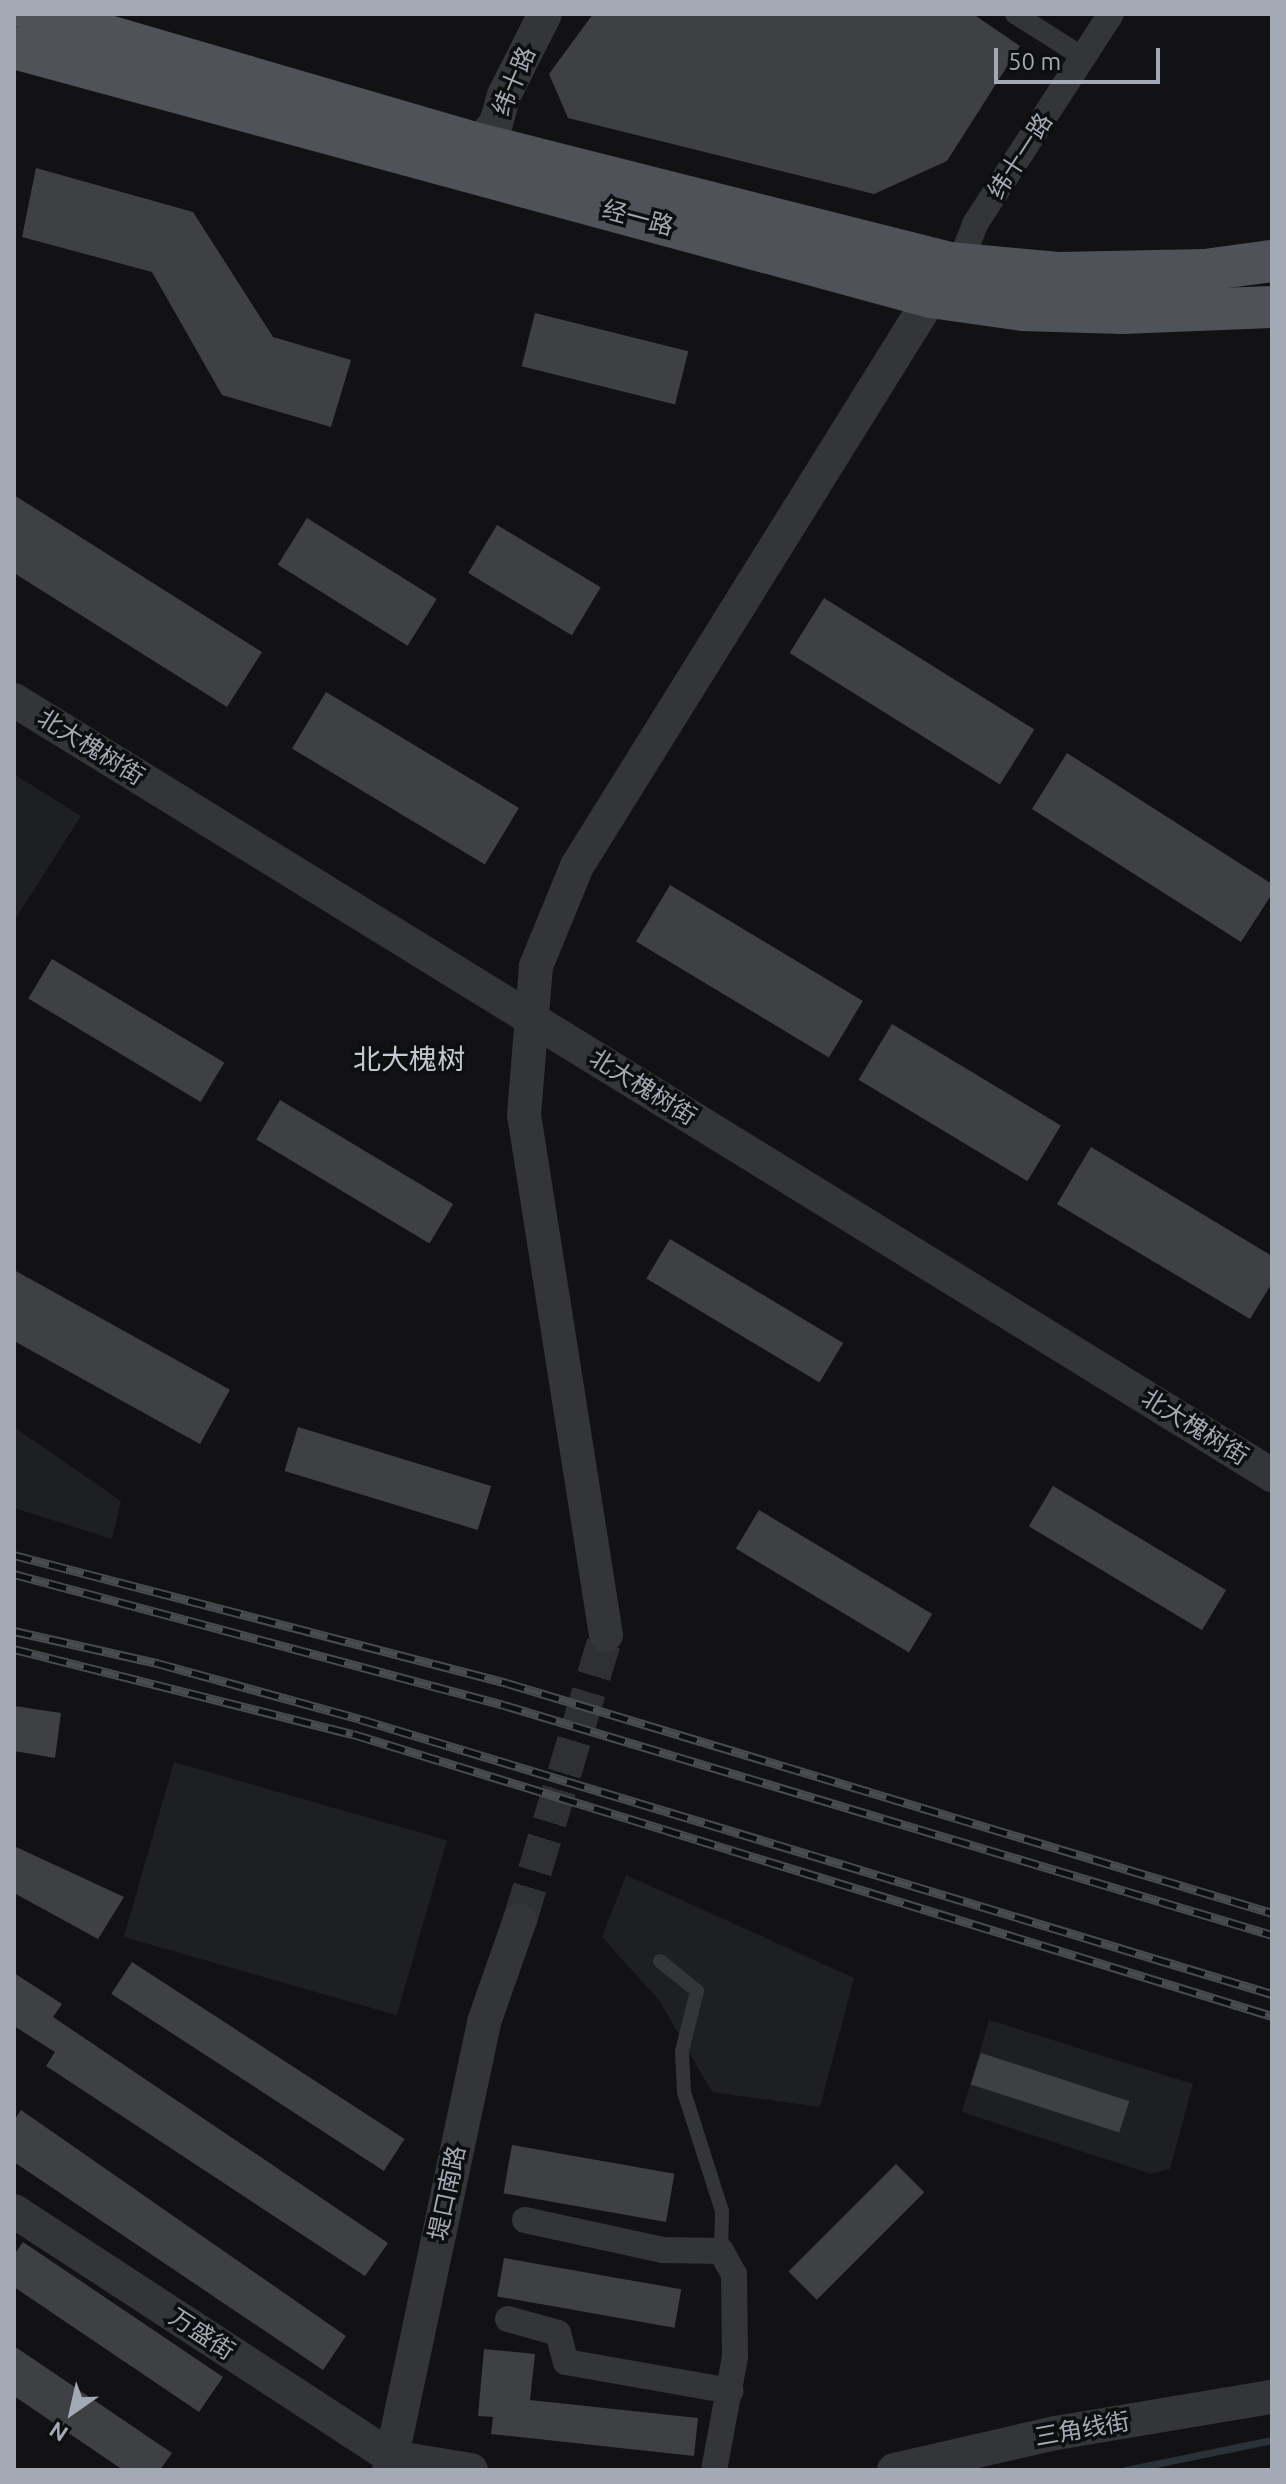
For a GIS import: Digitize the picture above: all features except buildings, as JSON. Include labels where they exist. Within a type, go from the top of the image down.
[{"type":"main road","name":"经一路","points":[[33,14],[941,280],[1023,310],[1108,313],[1272,307]]},
{"type":"main road","name":"经一路","points":[[14,48],[941,280],[1058,273],[1205,270],[1272,261]]},
{"type":"street","name":"纬十路","points":[[479,144],[496,123],[504,95],[545,14]]},
{"type":"street","points":[[1015,14],[1083,57]]},
{"type":"street","name":"纬十一路","points":[[941,280],[964,253],[975,224],[1111,14]]},
{"type":"street","points":[[606,1635],[524,1115],[529,1017],[536,966],[577,866],[941,280]]},
{"type":"street","name":"北大槐树街","points":[[14,700],[1272,1475]]},
{"type":"street","name":"堤口南路","points":[[390,2464],[484,2022],[520,1920]]},
{"type":"street","name":"万盛街","points":[[14,2211],[390,2464]]},
{"type":"street","points":[[525,2220],[663,2250],[721,2251],[734,2274],[730,2391],[714,2470]]},
{"type":"street","points":[[508,2319],[558,2333],[566,2362],[730,2391]]},
{"type":"street","name":"三角线街","points":[[894,2470],[1056,2433],[1272,2397]]},
{"type":"street","points":[[390,2464],[471,2470]]},
{"type":"lane","points":[[660,1961],[697,1991],[682,2051],[684,2092],[722,2211],[721,2251]]},
{"type":"shaded area","points":[[14,774],[81,816],[14,921]]},
{"type":"shaded area","points":[[14,1427],[121,1501],[112,1539],[14,1508]]},
{"type":"shaded area","points":[[174,1762],[447,1840],[397,2015],[124,1937]]},
{"type":"shaded area","points":[[626,1875],[854,1978],[820,2107],[712,2092],[659,2000],[602,1937]]},
{"type":"shaded area","points":[[989,2020],[1193,2084],[1170,2169],[1151,2174],[962,2112]]},
{"type":"waterway","points":[[1126,2470],[1272,2440]]},
{"type":"tunnel","points":[[520,1920],[606,1635]]},
{"type":"railway","points":[[14,1555],[507,1683],[1272,1913]]},
{"type":"railway","points":[[14,1574],[504,1705],[1272,1935]]},
{"type":"railway","points":[[14,1631],[157,1663],[360,1719],[1272,1994]]},
{"type":"railway","points":[[14,1649],[353,1734],[1272,2016]]},
{"type":"district","name":"北大槐树","points":[[409,1059]]}]
